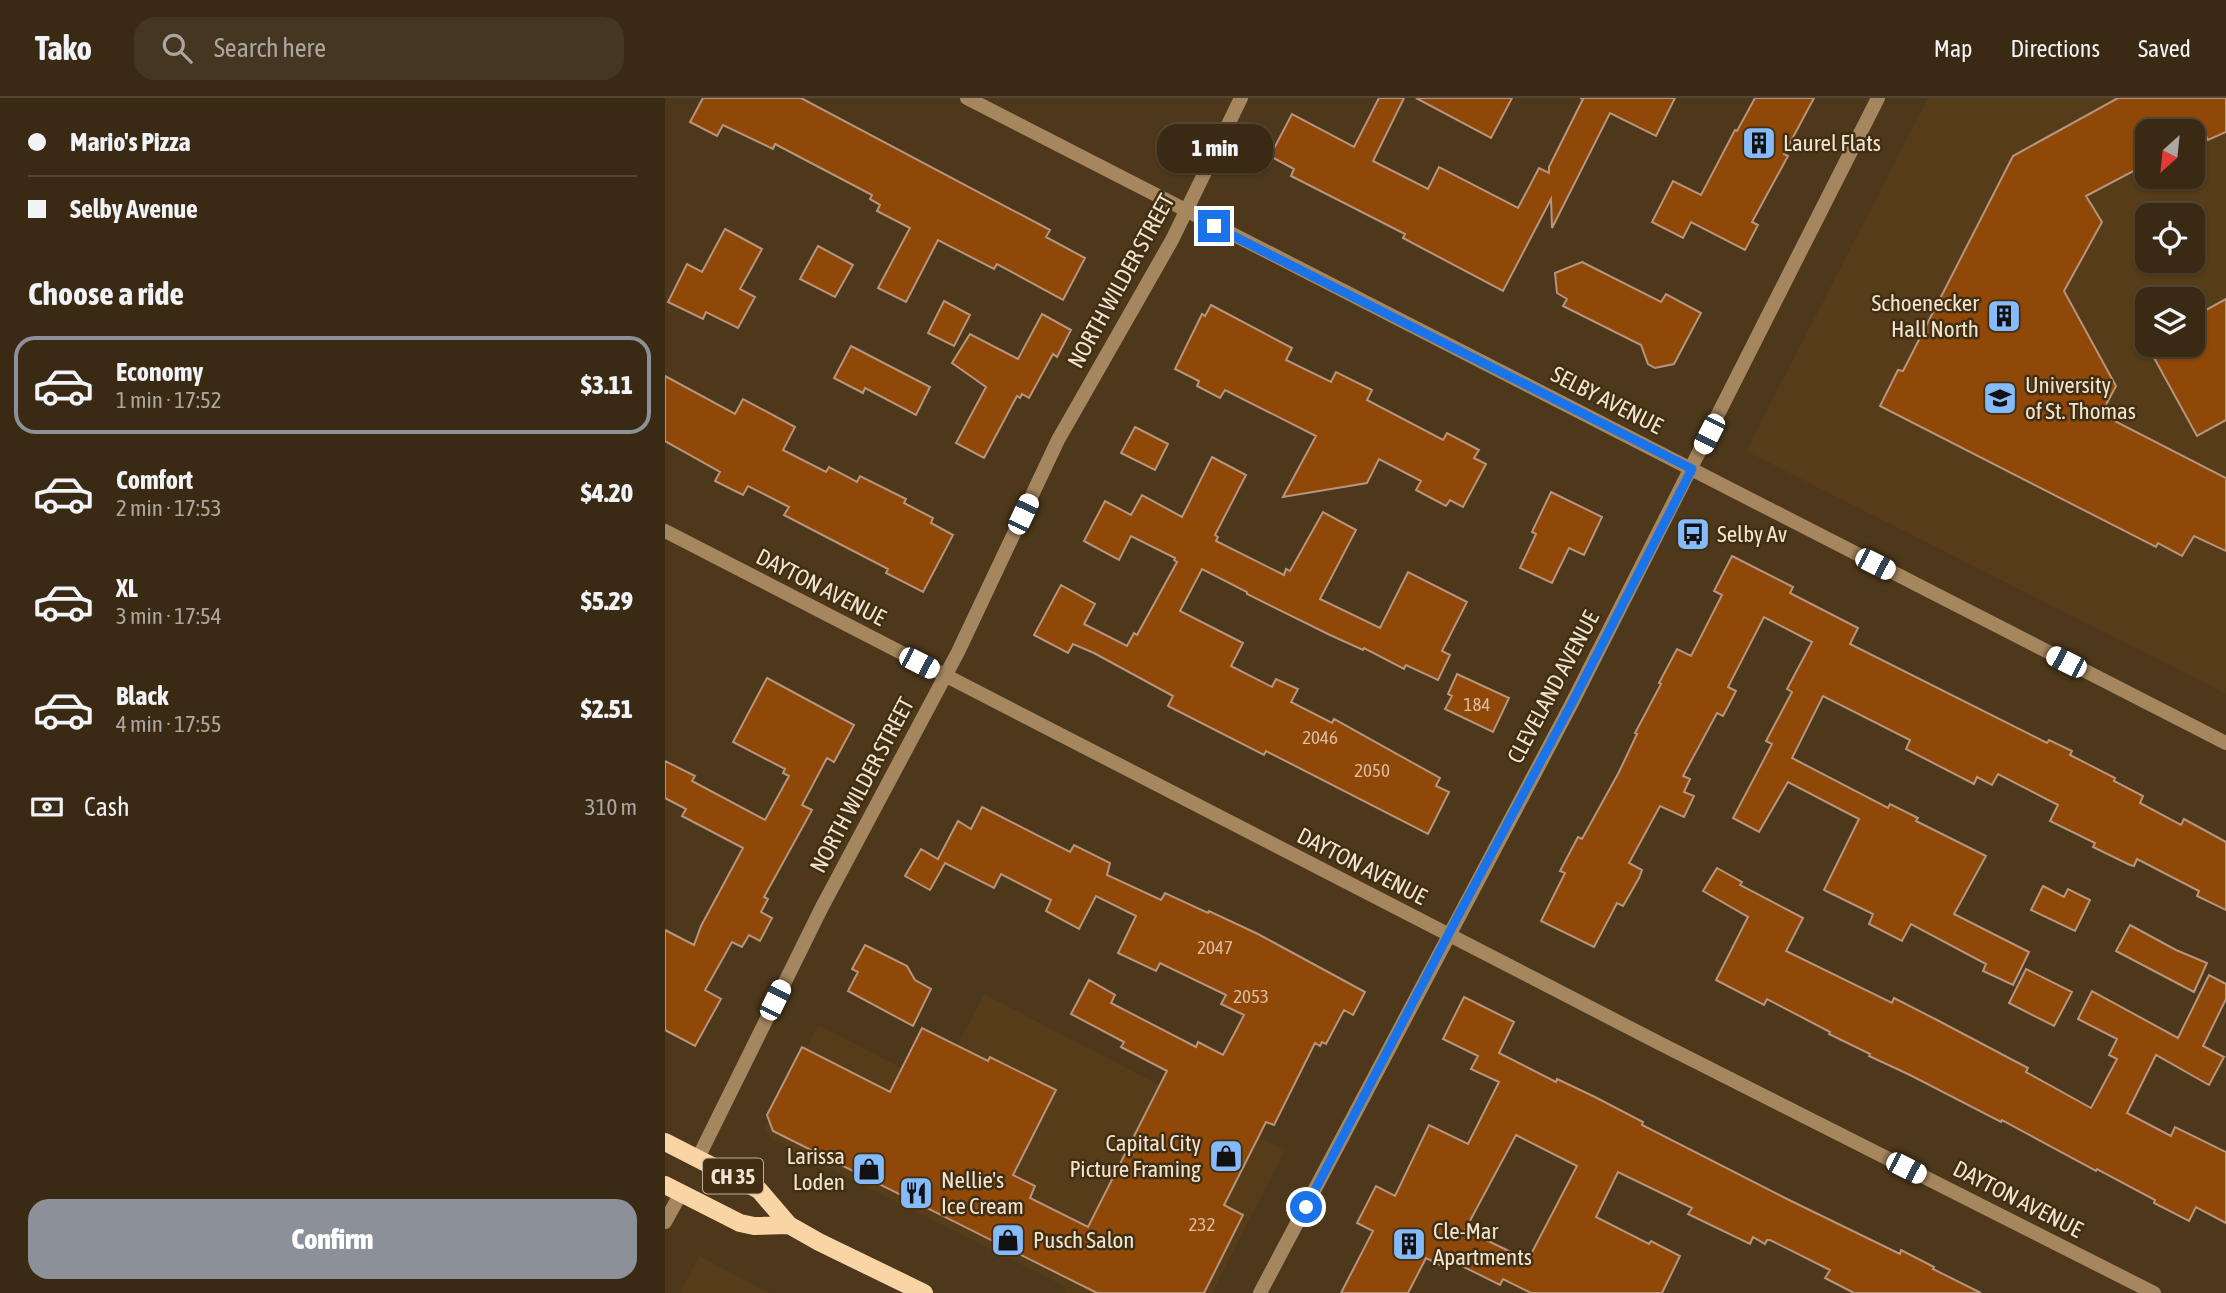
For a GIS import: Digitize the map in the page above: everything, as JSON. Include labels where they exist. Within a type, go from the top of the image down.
[{"type":"main road","name":"CH 35","points":[[665,1142],[759,1190],[789,1225],[924,1293]]},
{"type":"main road","name":"CH 35","points":[[673,1189],[740,1223],[754,1226],[789,1225]]},
{"type":"street","name":"SELBY AVENUE","points":[[967,98],[2226,743]]},
{"type":"street","name":"NORTH WILDER STREET","points":[[698,1158],[822,907],[945,676],[1058,440],[1187,211],[1241,98]]},
{"type":"street","name":"CLEVELAND AVENUE","points":[[1260,1293],[1572,703],[1878,98]]},
{"type":"street","name":"DAYTON AVENUE","points":[[665,531],[1448,935],[2154,1293]]},
{"type":"street","points":[[665,1222],[673,1189]]},
{"type":"shaded area","name":"University of St. Thomas","points":[[1928,98],[2226,98],[2226,694],[1746,451]]},
{"type":"shaded area","points":[[984,994],[1285,1150],[1212,1293],[1064,1293],[1066,1287],[769,1138],[765,1128],[818,1025],[937,1086]]},
{"type":"shaded area","points":[[699,1256],[771,1293],[680,1293]]},
{"type":"building","points":[[703,98],[801,98],[1050,230],[1046,237],[1085,258],[1063,300],[997,264],[994,269],[938,240],[906,302],[878,288],[910,228],[877,211],[880,205],[870,199],[872,195],[775,144],[773,149],[723,125],[717,136],[690,122]]},
{"type":"building","points":[[1379,98],[1404,98],[1373,161],[1428,189],[1439,167],[1518,208],[1539,168],[1549,173],[1549,167],[1583,99],[1580,98],[1675,98],[1656,136],[1610,113],[1552,228],[1551,199],[1503,291],[1403,238],[1405,234],[1291,176],[1294,169],[1270,156],[1292,114],[1354,147]]},
{"type":"building","points":[[1416,98],[1512,98],[1491,138]]},
{"type":"building","points":[[1755,98],[1814,98],[1784,154],[1788,156],[1752,222],[1758,225],[1745,250],[1691,222],[1683,238],[1652,222],[1673,181],[1701,195]]},
{"type":"building","name":"Schoenecker Hall North","points":[[2118,98],[2226,98],[2226,132],[2208,140],[2205,134],[2205,119],[2135,119],[2135,170],[2086,196],[2102,222],[2064,291],[2116,386],[2101,414],[2226,478],[2226,551],[2194,536],[2182,556],[2158,543],[2156,547],[1880,406],[1898,370],[1903,371],[2013,156]]},
{"type":"building","points":[[725,229],[762,249],[740,289],[755,297],[738,328],[706,312],[703,319],[668,302],[687,264],[702,272]]},
{"type":"building","points":[[818,246],[853,265],[835,297],[800,279]]},
{"type":"building","points":[[1582,262],[1661,302],[1666,294],[1701,313],[1674,364],[1655,368],[1648,364],[1641,345],[1563,306],[1567,299],[1557,293],[1555,273]]},
{"type":"building","points":[[2226,299],[2226,420],[2197,436],[2154,357],[2205,357],[2205,310]]},
{"type":"building","points":[[944,301],[970,315],[954,346],[928,333]]},
{"type":"building","points":[[1211,305],[1292,348],[1286,360],[1331,382],[1336,372],[1372,390],[1367,400],[1443,440],[1447,433],[1479,450],[1474,458],[1486,464],[1463,507],[1450,500],[1446,506],[1416,490],[1421,481],[1379,459],[1367,483],[1283,497],[1316,436],[1225,390],[1220,398],[1197,386],[1199,381],[1175,369],[1202,314],[1205,316]]},
{"type":"building","points":[[1042,314],[1071,330],[1057,357],[1053,354],[1029,398],[1022,394],[1020,398],[1017,396],[984,458],[956,443],[986,387],[952,363],[970,334],[1018,359]]},
{"type":"building","points":[[851,346],[930,387],[916,415],[865,388],[863,393],[834,378]]},
{"type":"building","points":[[665,376],[735,414],[743,399],[795,427],[783,450],[826,472],[829,467],[857,482],[860,476],[906,499],[904,503],[933,518],[931,523],[953,535],[923,592],[886,573],[888,569],[784,515],[789,507],[748,486],[743,495],[715,481],[720,472],[665,441]]},
{"type":"building","points":[[1135,427],[1168,444],[1155,470],[1121,453]]},
{"type":"building","points":[[1212,457],[1246,475],[1215,535],[1218,537],[1216,541],[1284,575],[1286,569],[1290,571],[1323,512],[1356,530],[1320,599],[1380,628],[1408,572],[1467,602],[1442,651],[1450,655],[1438,680],[1406,665],[1404,669],[1364,648],[1363,650],[1330,635],[1202,569],[1180,611],[1243,643],[1231,666],[1272,687],[1276,679],[1298,689],[1291,702],[1332,723],[1334,719],[1440,778],[1436,786],[1449,792],[1428,834],[1266,751],[1264,755],[1168,706],[1173,696],[1094,653],[1073,644],[1068,653],[1034,635],[1061,585],[1095,604],[1084,624],[1127,646],[1134,633],[1137,635],[1177,562],[1175,558],[1131,536],[1119,560],[1084,541],[1105,501],[1131,515],[1142,495],[1182,517]]},
{"type":"building","points":[[1551,492],[1602,517],[1584,555],[1569,548],[1552,583],[1520,568],[1536,534],[1532,532]]},
{"type":"building","points":[[1732,556],[1793,587],[1790,593],[1858,628],[1850,644],[2047,743],[2049,740],[2072,751],[2070,755],[2143,796],[2140,803],[2181,825],[2184,819],[2226,842],[2226,910],[2197,896],[2199,891],[2137,859],[2134,866],[2130,865],[2093,847],[2095,843],[2050,821],[2058,805],[1998,774],[1992,785],[1977,777],[1974,784],[1906,749],[1910,740],[1823,696],[1792,758],[1888,808],[1890,804],[1918,818],[1916,821],[1986,856],[1954,914],[2029,952],[2013,985],[1983,971],[1986,964],[1911,924],[1902,941],[1869,924],[1873,914],[1824,890],[1859,819],[1788,782],[1759,832],[1733,818],[1772,744],[1766,741],[1792,692],[1787,689],[1812,642],[1764,617],[1728,687],[1736,691],[1723,716],[1717,713],[1683,776],[1690,779],[1684,792],[1694,796],[1684,817],[1660,806],[1629,863],[1642,870],[1639,878],[1623,906],[1617,903],[1594,947],[1541,921],[1565,873],[1560,871],[1578,837],[1582,839],[1619,772],[1637,734],[1635,733],[1677,649],[1691,656],[1722,595],[1714,591]]},
{"type":"building","points":[[1457,674],[1509,698],[1493,732],[1445,709],[1452,696],[1448,694]]},
{"type":"building","points":[[767,678],[854,725],[834,762],[827,758],[802,805],[812,810],[764,897],[768,899],[761,912],[772,918],[760,941],[749,935],[742,947],[732,942],[705,990],[721,999],[695,1046],[665,1030],[665,930],[694,945],[701,926],[743,848],[682,816],[686,809],[665,798],[665,761],[695,776],[692,781],[765,820],[789,776],[783,773],[785,769],[733,742]]},
{"type":"building","points":[[982,807],[1070,852],[1074,845],[1110,863],[1107,875],[1161,900],[1165,893],[1208,913],[1209,911],[1258,934],[1365,992],[1353,1015],[1344,1010],[1326,1044],[1322,1042],[1320,1046],[1315,1043],[1274,1125],[1266,1122],[1224,1205],[1243,1215],[1204,1293],[1097,1293],[773,1131],[767,1115],[802,1047],[890,1092],[922,1028],[988,1061],[990,1057],[1056,1090],[1013,1175],[1035,1186],[1030,1198],[1088,1227],[1167,1071],[1121,1047],[1124,1042],[1071,1014],[1089,980],[1115,995],[1111,1003],[1196,1047],[1198,1042],[1223,1055],[1244,1015],[1221,1004],[1226,995],[1160,963],[1156,971],[1118,953],[1136,916],[1096,896],[1079,929],[1046,911],[1051,900],[1001,874],[994,888],[945,863],[930,890],[905,876],[921,849],[938,859],[958,821],[971,829]]},
{"type":"building","points":[[1717,868],[1742,882],[1740,885],[1803,918],[1786,951],[1892,1003],[1894,998],[1937,1020],[2028,1068],[2026,1072],[2091,1108],[2117,1059],[2109,1055],[2117,1039],[2078,1019],[2092,991],[2178,1038],[2209,975],[2226,984],[2226,999],[2203,1046],[2224,1057],[2209,1085],[2156,1055],[2127,1113],[2171,1136],[2175,1127],[2226,1152],[2226,1223],[2196,1207],[2189,1221],[2097,1169],[2096,1171],[2002,1120],[2001,1122],[1869,1056],[1870,1054],[1767,999],[1764,1005],[1716,980],[1748,917],[1703,891]]},
{"type":"building","points":[[2043,886],[2064,897],[2068,889],[2090,900],[2075,931],[2031,910]]},
{"type":"building","points":[[2130,925],[2207,963],[2194,992],[2116,951]]},
{"type":"building","points":[[865,945],[907,966],[915,980],[931,989],[913,1026],[848,991],[858,972],[852,969]]},
{"type":"building","points":[[2026,969],[2072,992],[2054,1026],[2009,1003]]},
{"type":"building","points":[[1464,997],[1514,1022],[1499,1053],[1556,1082],[1557,1079],[1595,1097],[1643,1122],[1642,1125],[1785,1198],[1900,1254],[1901,1250],[1981,1293],[1854,1293],[1825,1278],[1830,1270],[1770,1240],[1765,1244],[1753,1237],[1750,1244],[1688,1214],[1692,1208],[1618,1172],[1596,1217],[1649,1244],[1651,1241],[1680,1256],[1662,1293],[1531,1293],[1503,1279],[1500,1285],[1446,1258],[1442,1266],[1426,1258],[1408,1293],[1341,1293],[1373,1231],[1357,1223],[1376,1186],[1395,1196],[1429,1125],[1468,1144],[1499,1082],[1471,1069],[1478,1056],[1443,1039]],"holes":[[[1516,1135],[1577,1166],[1528,1260],[1465,1230]]]},
{"type":"place","name":"Laurel Flats","points":[[1759,143]]},
{"type":"place","name":"Schoenecker Hall North","points":[[2004,316]]},
{"type":"place","name":"University of St. Thomas","points":[[2000,398]]},
{"type":"place","name":"Selby Av","points":[[1693,534]]},
{"type":"place","name":"Capital City Picture Framing","points":[[1226,1156]]},
{"type":"place","name":"Larissa Loden","points":[[869,1169]]},
{"type":"place","name":"Nellie's Ice Cream","points":[[916,1193]]},
{"type":"place","name":"Pusch Salon","points":[[1008,1240]]},
{"type":"place","name":"Cle-Mar Apartments","points":[[1409,1244]]},
{"type":"route","points":[[1214,226],[1692,469],[1572,703],[1306,1207]]}]
